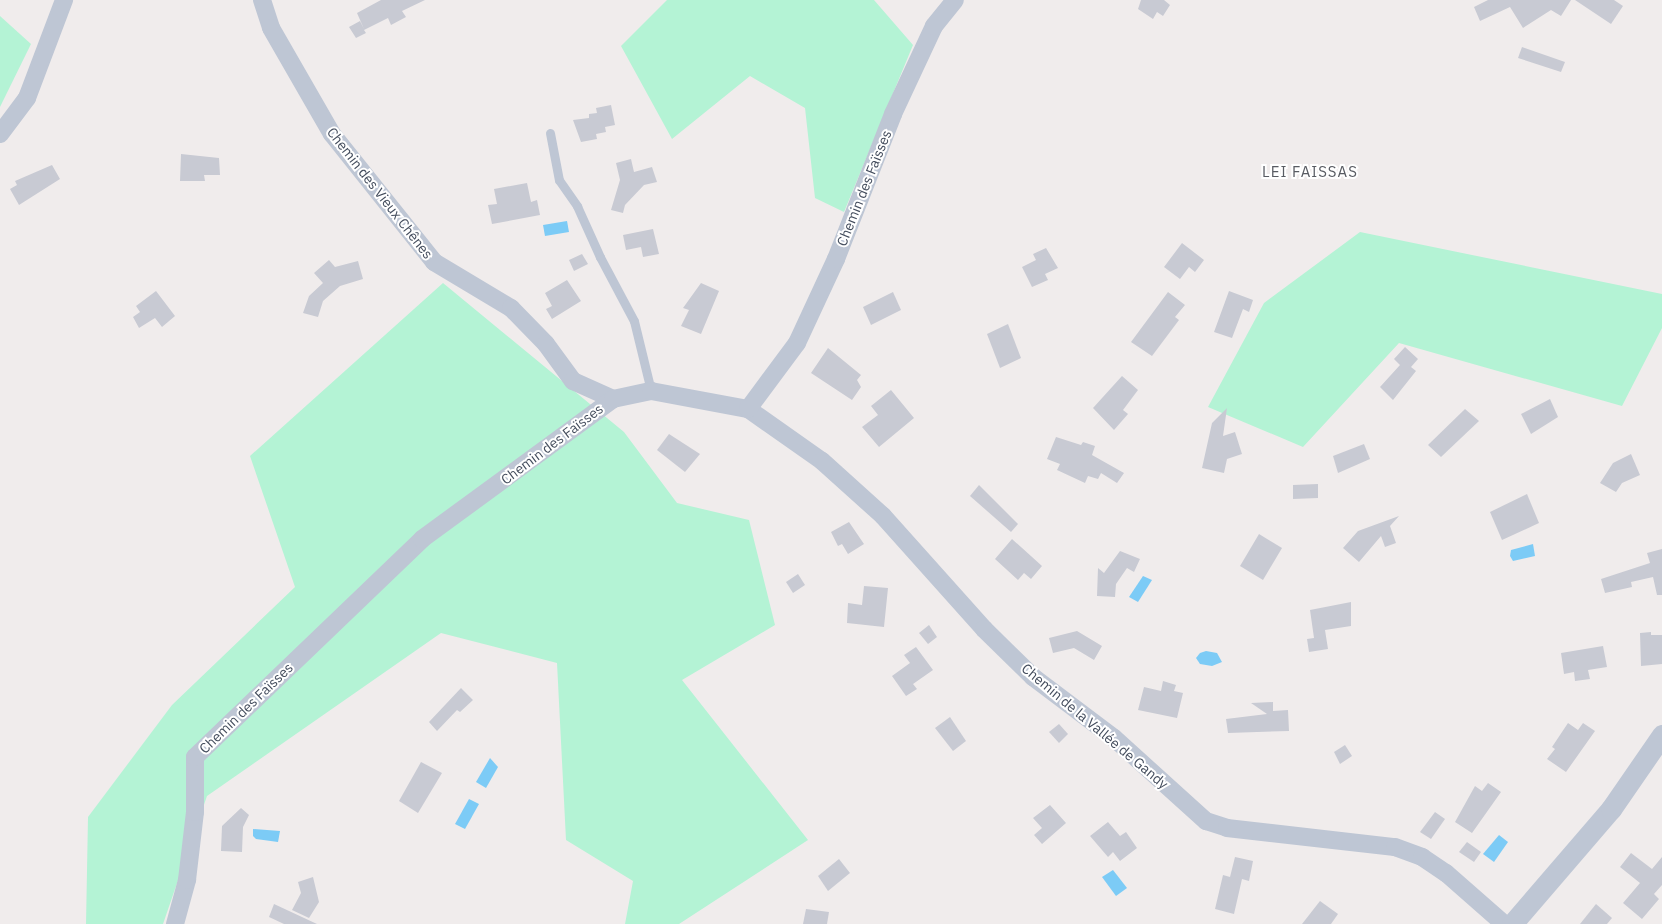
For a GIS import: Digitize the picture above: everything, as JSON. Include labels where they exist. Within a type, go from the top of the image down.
[{"type":"street","points":[[0,134],[28,98],[64,0]]},
{"type":"street","name":"Chemin des Vieux Chênes","points":[[262,0],[271,28],[332,134],[434,262],[511,308],[546,344],[573,380],[613,399]]},
{"type":"street","name":"Chemin des Faïsses","points":[[175,924],[187,880],[195,812],[195,757],[422,538],[613,399],[651,391],[748,409],[798,343],[836,259],[893,114],[934,26],[955,0]]},
{"type":"street","name":"Chemin de la Vallée de Gandy","points":[[748,409],[822,460],[863,497],[1033,677],[1146,765],[1206,822],[1227,828],[1395,847],[1422,857],[1446,874],[1504,924]]},
{"type":"street","points":[[1512,924],[1611,809],[1662,735]]},
{"type":"lane","points":[[550,132],[558,180],[577,206],[600,257],[634,321],[651,391]]},
{"type":"green space","points":[[667,0],[874,0],[913,45],[844,212],[815,198],[805,108],[750,76],[672,139],[621,46]]},
{"type":"green space","points":[[0,16],[31,44],[0,107]]},
{"type":"green space","points":[[1360,232],[1662,294],[1662,328],[1622,406],[1399,343],[1303,447],[1208,407],[1264,303]]},
{"type":"green space","points":[[443,283],[624,432],[677,503],[749,520],[775,625],[682,680],[808,840],[679,924],[625,924],[633,881],[566,840],[557,663],[441,633],[207,796],[163,924],[86,924],[88,817],[172,705],[295,587],[250,456]]},
{"type":"water","points":[[567,221],[569,232],[545,236],[543,225]]},
{"type":"water","points":[[1533,544],[1535,556],[1513,561],[1510,556],[1511,550]]},
{"type":"water","points":[[1143,576],[1152,580],[1138,602],[1129,597]]},
{"type":"water","points":[[1206,651],[1217,653],[1222,662],[1212,666],[1200,664],[1196,658],[1200,653]]},
{"type":"water","points":[[490,758],[498,767],[486,788],[476,782]]},
{"type":"water","points":[[469,799],[479,804],[465,829],[455,824]]},
{"type":"water","points":[[253,829],[280,831],[278,842],[256,839],[253,836]]},
{"type":"water","points":[[1499,835],[1508,842],[1494,862],[1483,854]]},
{"type":"water","points":[[1113,870],[1127,888],[1116,896],[1102,877]]},
{"type":"building","points":[[381,0],[425,0],[402,11],[406,17],[391,25],[388,18],[364,30],[366,33],[356,38],[349,27],[360,21],[364,29],[357,13]]},
{"type":"building","points":[[1141,0],[1164,0],[1170,5],[1163,16],[1157,12],[1153,19],[1138,9]]},
{"type":"building","points":[[1488,0],[1571,0],[1561,16],[1551,10],[1523,28],[1510,7],[1480,21],[1474,7]]},
{"type":"building","points":[[1575,0],[1614,0],[1623,6],[1611,24]]},
{"type":"building","points":[[1522,47],[1565,62],[1561,72],[1518,58]]},
{"type":"building","points":[[611,105],[615,125],[605,127],[606,132],[596,134],[597,139],[581,142],[573,120],[589,118],[589,114],[597,113],[596,108]]},
{"type":"building","points":[[181,154],[219,158],[220,175],[204,175],[205,181],[180,181]]},
{"type":"building","points":[[631,159],[634,172],[652,167],[657,182],[644,185],[625,205],[623,213],[611,210],[620,180],[616,163]]},
{"type":"building","points":[[52,165],[60,179],[19,205],[10,189],[17,185],[15,181]]},
{"type":"building","points":[[527,183],[531,202],[537,200],[540,215],[492,224],[488,205],[497,204],[494,189]]},
{"type":"building","points":[[653,229],[659,254],[643,257],[641,247],[626,250],[623,235]]},
{"type":"building","points":[[1182,243],[1204,260],[1195,272],[1189,267],[1180,279],[1164,267]]},
{"type":"building","points":[[1046,248],[1058,268],[1045,274],[1048,280],[1032,287],[1022,267],[1036,260],[1033,254]]},
{"type":"building","points":[[582,254],[588,264],[574,271],[569,260]]},
{"type":"building","points":[[329,260],[335,267],[358,261],[363,279],[340,286],[323,301],[318,317],[303,313],[309,296],[323,283],[314,273]]},
{"type":"building","points":[[567,280],[581,301],[552,319],[546,309],[552,306],[545,293]]},
{"type":"building","points":[[701,283],[719,291],[701,334],[681,326],[689,310],[683,308]]},
{"type":"building","points":[[156,291],[175,316],[162,327],[155,318],[139,328],[133,317],[140,312],[136,306]]},
{"type":"building","points":[[1229,291],[1253,300],[1249,312],[1243,309],[1232,338],[1214,332]]},
{"type":"building","points":[[893,292],[901,310],[871,325],[863,307]]},
{"type":"building","points":[[1168,292],[1185,305],[1175,317],[1179,320],[1152,356],[1131,342]]},
{"type":"building","points":[[1008,324],[1021,358],[1000,368],[987,334]]},
{"type":"building","points":[[1405,347],[1418,359],[1411,367],[1416,371],[1393,400],[1380,387],[1400,365],[1394,359]]},
{"type":"building","points":[[828,348],[861,375],[857,380],[861,387],[852,400],[811,373]]},
{"type":"building","points":[[1122,376],[1138,390],[1123,410],[1128,414],[1114,430],[1093,408]]},
{"type":"building","points":[[891,390],[914,418],[879,447],[862,427],[878,415],[871,406]]},
{"type":"building","points":[[1550,399],[1558,417],[1531,434],[1521,414]]},
{"type":"building","points":[[1227,408],[1223,436],[1235,432],[1242,454],[1227,459],[1224,473],[1202,468],[1212,423]]},
{"type":"building","points":[[1465,409],[1479,421],[1441,457],[1428,445]]},
{"type":"building","points":[[669,434],[700,454],[685,472],[657,450]]},
{"type":"building","points":[[1056,437],[1081,445],[1083,442],[1095,446],[1092,455],[1124,473],[1117,483],[1101,473],[1098,479],[1088,476],[1085,483],[1057,470],[1060,464],[1047,459]]},
{"type":"building","points":[[1364,444],[1370,459],[1338,473],[1333,456]]},
{"type":"building","points":[[1631,454],[1640,475],[1622,483],[1616,492],[1600,483],[1613,463]]},
{"type":"building","points":[[1318,484],[1318,498],[1293,499],[1293,485]]},
{"type":"building","points":[[979,485],[1018,524],[1011,532],[970,496]]},
{"type":"building","points":[[1527,494],[1539,523],[1502,540],[1490,512]]},
{"type":"building","points":[[1399,516],[1390,526],[1396,543],[1385,547],[1381,536],[1359,562],[1343,548],[1358,531]]},
{"type":"building","points":[[849,522],[864,544],[848,554],[842,544],[838,546],[831,532]]},
{"type":"building","points":[[1259,534],[1282,548],[1263,580],[1240,566]]},
{"type":"building","points":[[1012,539],[1042,566],[1031,579],[1024,573],[1018,580],[995,559]]},
{"type":"building","points":[[1662,549],[1662,595],[1657,595],[1653,577],[1631,582],[1632,587],[1605,593],[1601,579],[1650,563],[1647,553]]},
{"type":"building","points":[[1120,551],[1140,559],[1134,572],[1127,568],[1116,584],[1115,597],[1097,596],[1098,568],[1104,573]]},
{"type":"building","points":[[798,574],[805,585],[793,593],[786,582]]},
{"type":"building","points":[[864,586],[888,588],[884,627],[847,623],[848,603],[862,605]]},
{"type":"building","points":[[1351,602],[1351,626],[1325,630],[1328,649],[1309,652],[1307,639],[1314,638],[1310,610]]},
{"type":"building","points":[[929,625],[937,637],[928,644],[919,633]]},
{"type":"building","points":[[1077,631],[1102,646],[1094,660],[1074,648],[1053,653],[1049,638]]},
{"type":"building","points":[[1651,632],[1651,635],[1662,635],[1662,664],[1641,666],[1640,633]]},
{"type":"building","points":[[1603,646],[1607,667],[1588,670],[1590,679],[1575,681],[1574,672],[1564,674],[1561,653]]},
{"type":"building","points":[[916,647],[933,670],[913,684],[917,689],[906,696],[892,676],[910,663],[904,655]]},
{"type":"building","points":[[1163,681],[1176,685],[1174,691],[1183,693],[1177,718],[1138,710],[1144,687],[1161,691]]},
{"type":"building","points":[[461,688],[473,700],[460,712],[457,710],[437,731],[429,722]]},
{"type":"building","points":[[1273,702],[1273,711],[1288,710],[1289,731],[1228,733],[1226,719],[1267,714],[1251,703]]},
{"type":"building","points":[[950,717],[966,741],[953,751],[935,728]]},
{"type":"building","points":[[1568,723],[1578,730],[1583,723],[1595,731],[1566,772],[1547,759],[1555,749],[1552,747]]},
{"type":"building","points":[[1059,724],[1068,734],[1059,743],[1049,732]]},
{"type":"building","points":[[1345,745],[1352,756],[1340,764],[1334,752]]},
{"type":"building","points":[[421,762],[442,773],[418,813],[399,801]]},
{"type":"building","points":[[1488,783],[1501,792],[1472,833],[1455,822],[1475,786],[1482,791]]},
{"type":"building","points":[[1050,805],[1066,823],[1042,844],[1034,835],[1042,828],[1033,818]]},
{"type":"building","points":[[241,808],[249,815],[243,827],[242,852],[221,851],[222,826]]},
{"type":"building","points":[[1435,812],[1445,819],[1431,839],[1420,832]]},
{"type":"building","points":[[1108,822],[1120,836],[1126,832],[1137,848],[1120,861],[1113,852],[1108,857],[1090,836]]},
{"type":"building","points":[[1467,842],[1481,852],[1474,862],[1459,852]]},
{"type":"building","points":[[1631,853],[1652,869],[1662,857],[1662,885],[1654,894],[1659,899],[1642,919],[1623,903],[1640,883],[1620,867]]},
{"type":"building","points":[[1235,857],[1253,861],[1249,881],[1242,879],[1234,914],[1215,909],[1223,875],[1230,877]]},
{"type":"building","points":[[839,859],[850,873],[828,891],[818,876]]},
{"type":"building","points":[[313,877],[319,902],[309,918],[292,910],[301,893],[298,882]]},
{"type":"building","points":[[1320,901],[1338,914],[1331,924],[1302,924]]},
{"type":"building","points":[[274,904],[317,924],[284,924],[269,917]]},
{"type":"building","points":[[1596,904],[1612,918],[1607,924],[1580,924]]},
{"type":"building","points":[[806,909],[829,912],[827,924],[803,924]]},
{"type":"district","name":"LEI FAISSAS","points":[[1310,172]]}]
